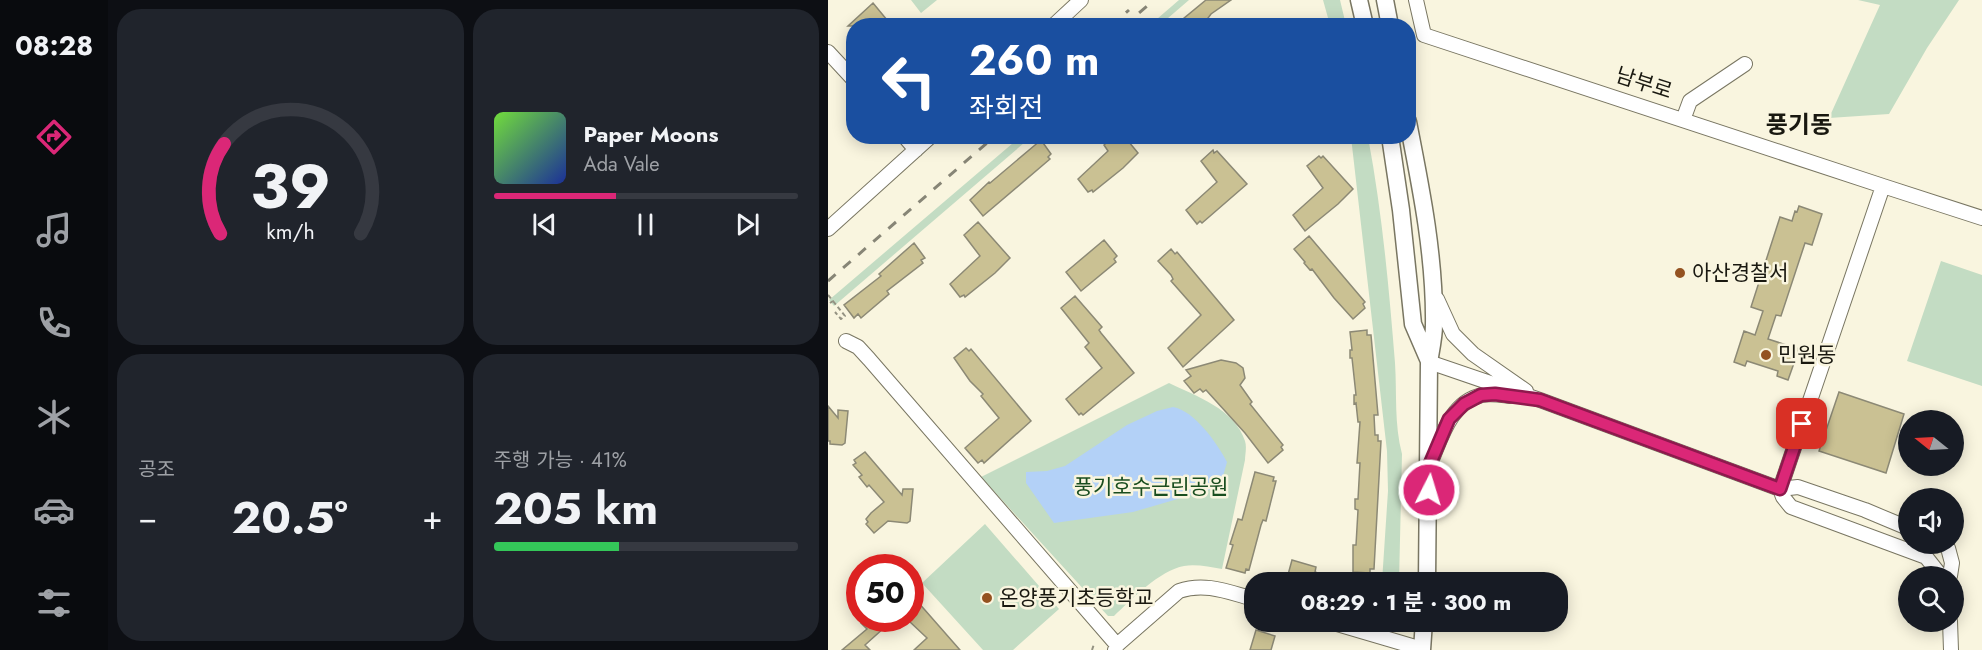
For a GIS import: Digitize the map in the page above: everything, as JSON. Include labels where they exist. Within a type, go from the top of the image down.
[{"type":"main road","points":[[1359,0],[1363,18]]},
{"type":"main road","points":[[1385,0],[1388,18]]},
{"type":"main road","points":[[1391,144],[1401,210],[1413,324],[1429,362]]},
{"type":"main road","points":[[1412,144],[1423,198],[1434,326],[1429,362],[1426,572]]},
{"type":"main road","points":[[1422,650],[1423,632]]},
{"type":"street","points":[[1062,18],[1081,0]]},
{"type":"street","name":"남부로","points":[[1416,0],[1424,35],[1982,218]]},
{"type":"street","points":[[828,52],[846,71]]},
{"type":"street","points":[[1683,120],[1690,100],[1745,64]]},
{"type":"street","points":[[911,144],[916,150]]},
{"type":"street","points":[[828,229],[923,144]]},
{"type":"street","points":[[1883,186],[1780,489],[1791,507],[1926,557],[1933,566]]},
{"type":"street","points":[[1432,285],[1442,315],[1452,334],[1473,354],[1540,400]]},
{"type":"street","points":[[846,341],[858,348],[869,359],[1116,648],[1179,591],[1203,586],[1244,596]]},
{"type":"street","points":[[1429,362],[1540,400],[1780,489],[1798,487],[1898,524]]},
{"type":"street","points":[[1429,466],[1449,419],[1464,404],[1481,395],[1495,394],[1540,400]]},
{"type":"street","points":[[1363,632],[1422,650]]},
{"type":"street","points":[[1950,632],[1951,650]]},
{"type":"path","points":[[828,295],[831,302],[845,316],[841,319],[835,312]]},
{"type":"path","points":[[1092,650],[1094,645]]},
{"type":"green space","points":[[911,0],[937,0],[921,13]]},
{"type":"green space","points":[[1179,0],[1189,0],[1168,18],[1158,18]]},
{"type":"green space","points":[[1323,0],[1340,0],[1344,18],[1328,18]]},
{"type":"green space","points":[[1858,0],[1959,0],[1927,48],[1889,114],[1829,118],[1880,5]]},
{"type":"green space","points":[[1012,144],[1023,144],[834,306],[829,300]]},
{"type":"green space","points":[[1352,144],[1369,144],[1384,250],[1395,363],[1399,443],[1402,454],[1399,572],[1383,572],[1388,491],[1387,451]]},
{"type":"green space","points":[[1941,261],[1982,275],[1982,386],[1907,361]]},
{"type":"green space","name":"풍기호수근린공원","points":[[1169,383],[1224,412],[1233,420],[1245,441],[1245,460],[1222,569],[1193,565],[1165,573],[1146,586],[1114,616],[1108,616],[981,477]]},
{"type":"green space","points":[[985,524],[1059,609],[1013,650],[983,650],[924,585],[924,581]]},
{"type":"water","points":[[1173,407],[1197,421],[1217,446],[1227,462],[1221,483],[1212,489],[1133,512],[1054,523],[1026,483],[1026,472],[1047,471],[1065,466],[1127,425],[1157,411]]},
{"type":"building","points":[[1206,0],[1231,0],[1208,18],[1184,18]]},
{"type":"building","points":[[873,3],[885,18],[857,18]]},
{"type":"building","points":[[1036,144],[1044,144],[1051,154],[1048,157],[1050,159],[983,216],[970,200]]},
{"type":"building","points":[[1131,144],[1138,153],[1093,192],[1092,190],[1088,192],[1078,179],[1108,151],[1104,145]]},
{"type":"building","points":[[1213,150],[1214,153],[1217,151],[1247,184],[1202,223],[1200,221],[1197,224],[1186,210],[1217,182],[1201,161]]},
{"type":"building","points":[[1319,156],[1321,158],[1323,156],[1353,189],[1305,231],[1293,215],[1323,188],[1307,166]]},
{"type":"building","points":[[1799,206],[1822,214],[1812,245],[1805,243],[1781,316],[1776,315],[1768,339],[1799,349],[1788,380],[1777,376],[1778,371],[1747,361],[1745,366],[1734,362],[1744,331],[1755,335],[1763,311],[1751,307],[1780,217],[1792,221]]},
{"type":"building","points":[[978,222],[1010,258],[965,297],[964,295],[960,297],[950,284],[980,256],[964,235]]},
{"type":"building","points":[[1309,236],[1365,302],[1363,304],[1365,308],[1353,319],[1294,249]]},
{"type":"building","points":[[1104,240],[1117,256],[1114,259],[1116,262],[1081,291],[1066,272]]},
{"type":"building","points":[[914,243],[925,258],[921,260],[923,263],[887,291],[889,294],[861,318],[858,314],[854,318],[844,305],[881,276],[879,274]]},
{"type":"building","points":[[1171,249],[1175,254],[1177,252],[1234,320],[1183,367],[1168,348],[1201,315],[1171,281],[1173,279],[1171,275],[1158,261]]},
{"type":"building","points":[[1075,296],[1102,327],[1099,330],[1101,333],[1134,373],[1083,415],[1081,413],[1079,415],[1066,399],[1102,368],[1085,347],[1089,343],[1061,308]]},
{"type":"building","points":[[1367,330],[1367,335],[1371,335],[1378,415],[1374,415],[1375,435],[1378,435],[1378,441],[1381,441],[1374,569],[1370,569],[1370,572],[1353,572],[1353,545],[1356,545],[1358,510],[1355,509],[1355,499],[1358,499],[1360,463],[1357,463],[1360,422],[1358,422],[1356,403],[1354,404],[1354,395],[1356,395],[1352,358],[1350,358],[1350,350],[1352,350],[1350,332]]},
{"type":"building","points":[[966,348],[969,351],[971,349],[1031,421],[984,463],[982,460],[978,463],[965,448],[999,418],[954,358]]},
{"type":"building","points":[[1221,360],[1236,363],[1243,368],[1245,378],[1240,385],[1252,402],[1250,404],[1283,445],[1281,447],[1283,450],[1268,463],[1245,433],[1206,390],[1203,392],[1200,389],[1194,393],[1184,381],[1191,376],[1186,370]]},
{"type":"building","points":[[1839,392],[1898,412],[1898,434],[1886,473],[1819,451]]},
{"type":"building","points":[[828,406],[838,418],[838,410],[848,411],[845,443],[842,445],[830,444],[828,441]]},
{"type":"building","points":[[865,452],[902,495],[903,489],[913,489],[910,521],[907,523],[888,521],[874,533],[866,524],[868,522],[866,519],[884,502],[869,485],[867,487],[859,477],[862,475],[853,465],[856,463],[854,460]]},
{"type":"building","points":[[1255,472],[1274,477],[1273,481],[1276,481],[1266,521],[1263,520],[1261,525],[1249,570],[1246,569],[1244,573],[1226,568],[1233,545],[1230,544],[1238,519],[1242,520]]},
{"type":"building","points":[[1292,560],[1316,567],[1315,572],[1289,572]]},
{"type":"building","points":[[924,609],[960,650],[914,650],[927,638],[921,632],[924,632]]},
{"type":"building","points":[[863,632],[879,632],[865,645],[870,650],[842,650]]},
{"type":"building","points":[[1255,632],[1275,636],[1271,650],[1250,650]]},
{"type":"railway","points":[[1133,18],[1154,0]]},
{"type":"railway","points":[[1120,18],[1129,10]]},
{"type":"railway","points":[[828,281],[986,144]]},
{"type":"place","name":"아산경찰서","points":[[1680,273]]},
{"type":"place","name":"민원동","points":[[1766,355]]},
{"type":"place","name":"온양풍기초등학교","points":[[987,598]]},
{"type":"district","name":"풍기동","points":[[1799,124]]},
{"type":"route","points":[[1429,490],[1429,466],[1449,419],[1464,404],[1481,395],[1495,394],[1540,400],[1780,489],[1802,424]]}]
